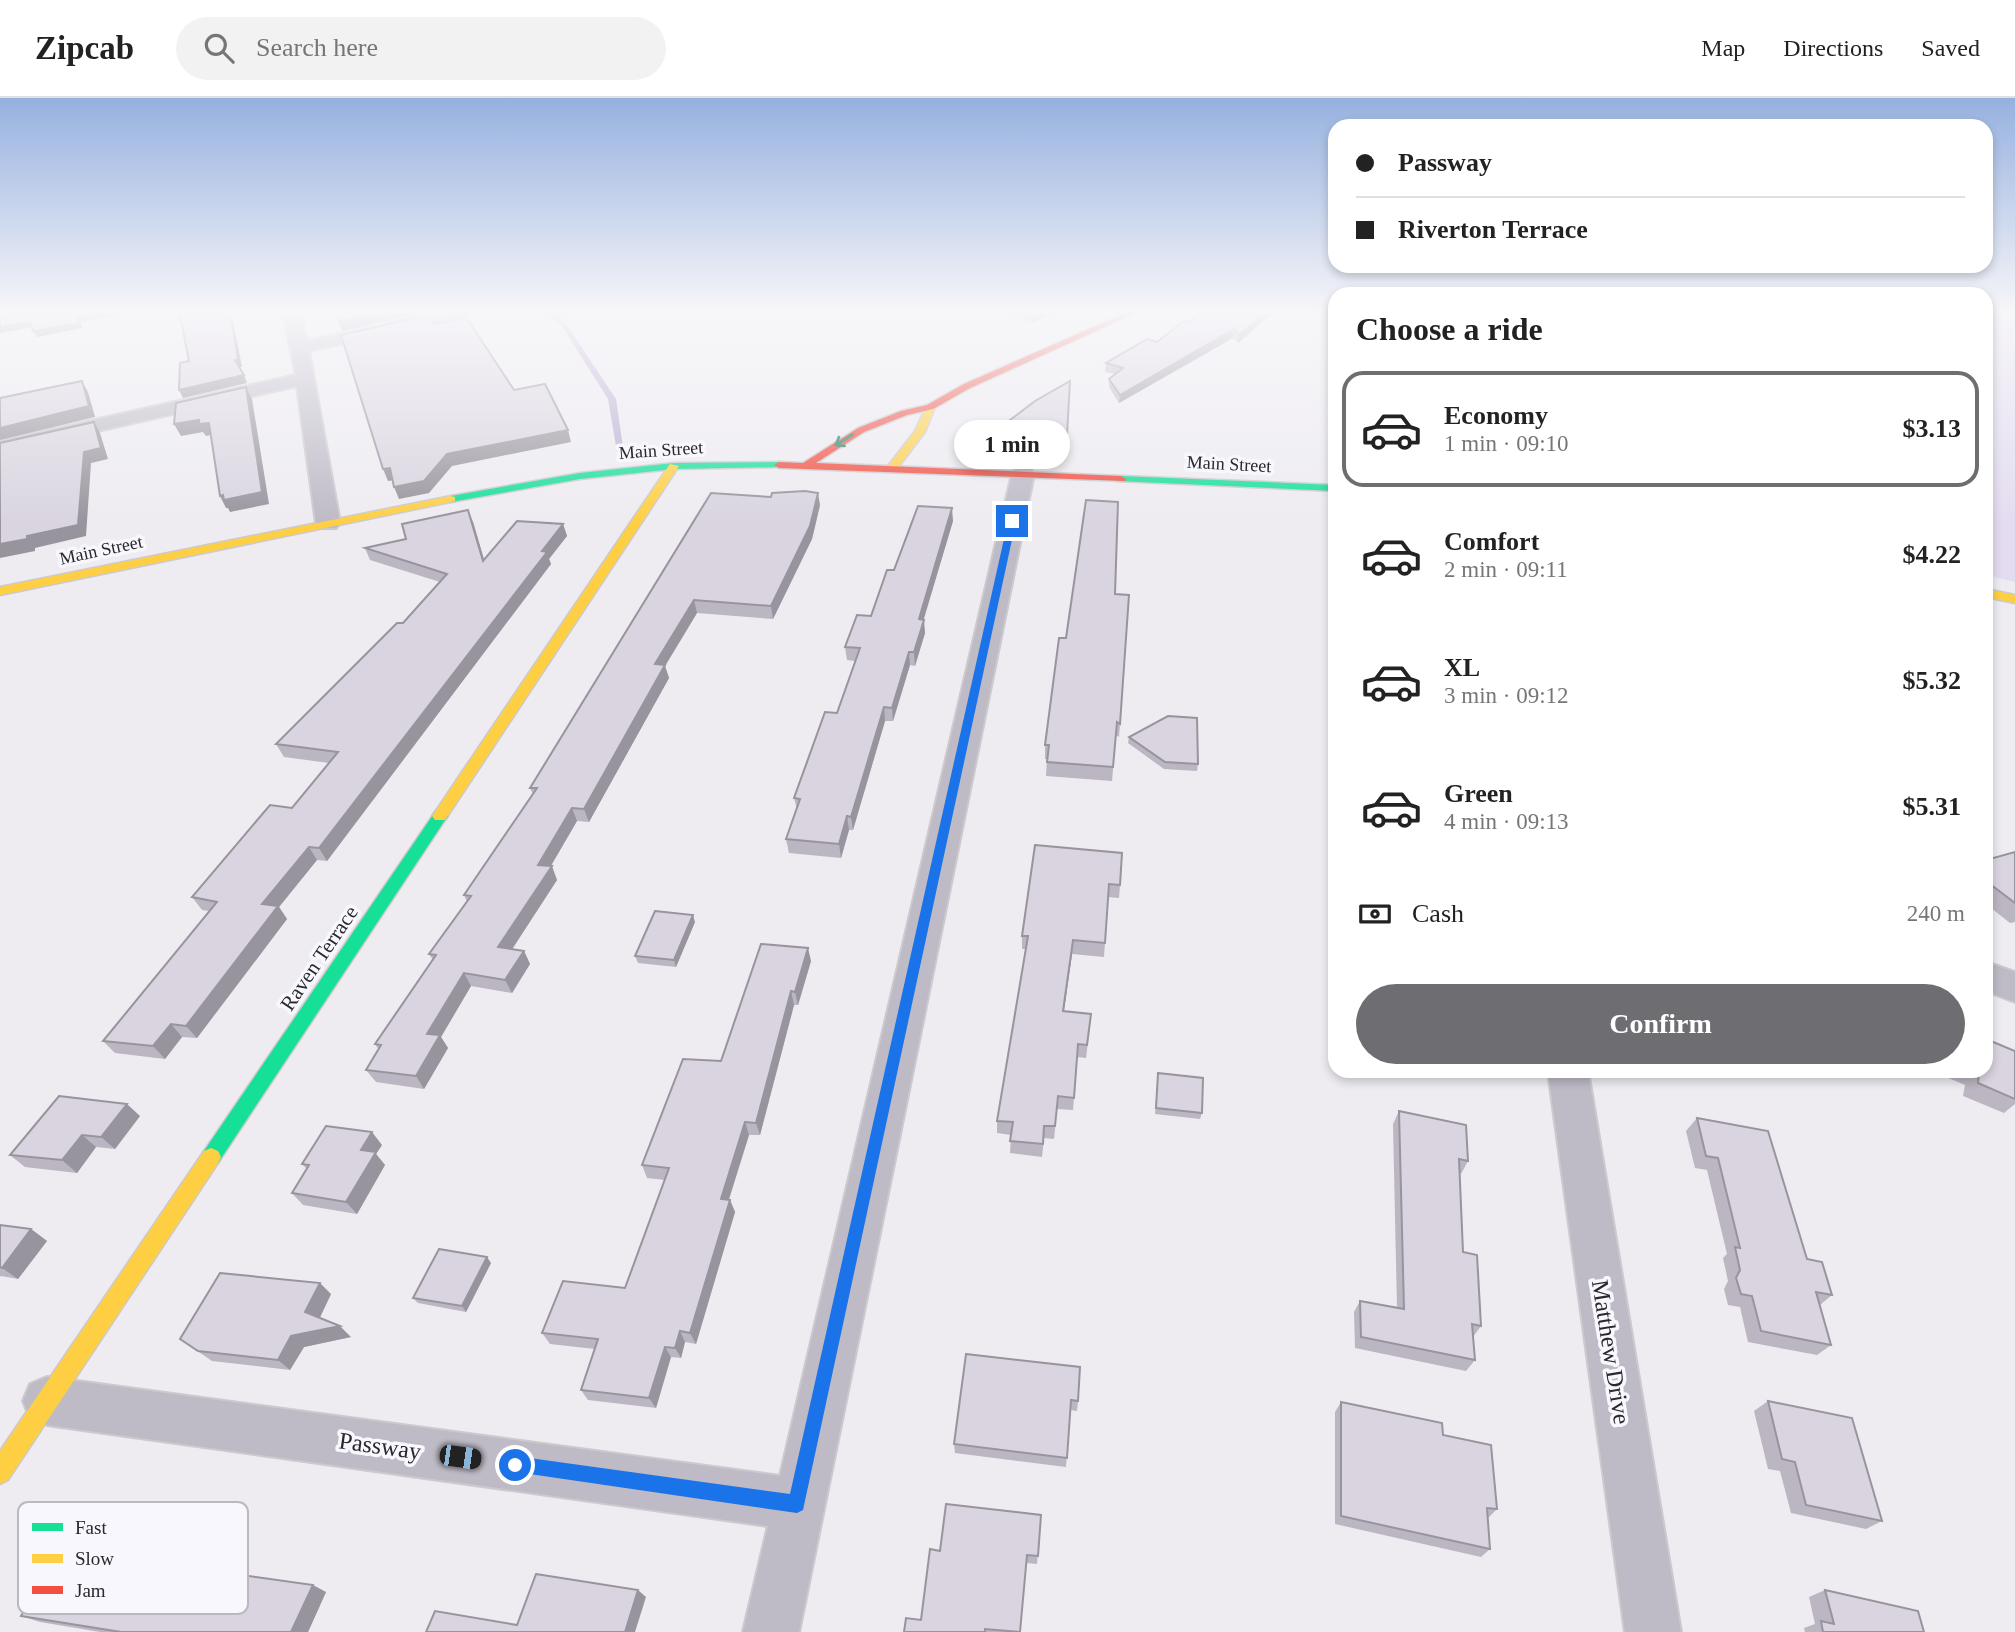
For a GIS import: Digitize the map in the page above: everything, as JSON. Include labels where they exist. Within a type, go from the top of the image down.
[{"type":"street","points":[[0,447],[290,382]]},
{"type":"street","points":[[307,382],[328,523]]},
{"type":"street","points":[[807,465],[861,430],[904,413],[930,407],[977,382]]},
{"type":"street","points":[[892,468],[928,419],[930,407]]},
{"type":"street","name":"Main Street","points":[[0,591],[528,484],[674,466],[807,465],[1328,488]]},
{"type":"street","name":"Raven Terrace","points":[[0,1472],[674,466]]},
{"type":"street","points":[[771,1632],[1023,474]]},
{"type":"street","points":[[1993,594],[2015,599]]},
{"type":"street","points":[[1993,979],[2015,987]]},
{"type":"street","name":"Matthew Drive","points":[[1569,1078],[1653,1632]]},
{"type":"street","name":"Passway","points":[[47,1401],[797,1504]]},
{"type":"shaded area","points":[[1993,382],[2015,382],[2015,582],[1993,577]]},
{"type":"building","points":[[82,382],[89,406],[0,428],[0,398]]},
{"type":"building","points":[[179,382],[215,382],[179,390]]},
{"type":"building","points":[[356,382],[508,382],[514,390],[545,384],[568,430],[447,454],[424,481],[394,487],[390,468],[383,469]]},
{"type":"building","points":[[1070,382],[1067,435],[1045,434],[1006,423],[1035,401]]},
{"type":"building","points":[[1111,382],[1143,382],[1120,395]]},
{"type":"building","points":[[246,387],[262,492],[224,500],[223,495],[220,496],[209,423],[199,424],[199,420],[174,424],[176,403]]},
{"type":"building","points":[[94,422],[101,448],[84,452],[78,525],[0,544],[0,443]]},
{"type":"building","points":[[711,493],[771,497],[772,493],[818,493],[810,526],[771,606],[694,600],[655,664],[665,665],[584,809],[572,808],[538,865],[552,866],[498,947],[524,951],[505,980],[464,973],[427,1034],[440,1035],[416,1076],[366,1070],[381,1045],[375,1044],[436,955],[429,954],[471,896],[464,895],[537,788],[530,788]]},
{"type":"building","points":[[1086,500],[1118,502],[1115,594],[1129,595],[1120,724],[1117,722],[1113,767],[1047,762],[1049,745],[1045,745],[1059,638],[1066,638]]},
{"type":"building","points":[[918,506],[952,508],[919,619],[924,620],[914,652],[909,652],[892,708],[884,707],[851,817],[847,816],[839,844],[786,839],[800,799],[794,798],[825,712],[837,713],[860,648],[845,647],[857,615],[871,616],[887,570],[894,570]]},
{"type":"building","points":[[468,510],[483,561],[517,521],[563,524],[542,551],[547,552],[319,848],[309,847],[262,904],[278,906],[186,1026],[171,1024],[153,1046],[103,1041],[217,902],[192,897],[270,805],[292,808],[338,752],[276,744],[397,623],[403,623],[447,574],[365,548],[406,539],[402,524]]},
{"type":"building","points":[[1168,716],[1197,718],[1198,764],[1165,762],[1129,737]]},
{"type":"building","points":[[1035,845],[1122,853],[1120,885],[1109,884],[1105,943],[1073,940],[1063,1011],[1091,1014],[1087,1045],[1078,1044],[1074,1098],[1058,1096],[1055,1126],[1044,1126],[1043,1144],[1010,1141],[1013,1122],[997,1121],[1028,936],[1022,936]]},
{"type":"building","points":[[2015,852],[2015,903],[1993,886],[1993,858]]},
{"type":"building","points":[[655,911],[693,915],[674,960],[635,956]]},
{"type":"building","points":[[761,944],[808,948],[795,992],[791,991],[756,1123],[745,1122],[721,1199],[730,1200],[690,1333],[680,1331],[675,1348],[665,1347],[649,1398],[581,1390],[598,1339],[542,1333],[563,1281],[625,1288],[669,1168],[642,1165],[683,1059],[721,1061]]},
{"type":"building","points":[[1993,1042],[2015,1051],[2015,1099],[1978,1083],[1978,1078],[1993,1078]]},
{"type":"building","points":[[1158,1073],[1203,1078],[1202,1113],[1156,1108]]},
{"type":"building","points":[[59,1096],[127,1104],[101,1137],[82,1135],[62,1160],[10,1155]]},
{"type":"building","points":[[1399,1111],[1466,1125],[1468,1161],[1459,1159],[1463,1252],[1477,1255],[1481,1326],[1472,1324],[1475,1360],[1361,1337],[1360,1301],[1404,1309]]},
{"type":"building","points":[[1697,1118],[1768,1131],[1807,1259],[1822,1262],[1832,1295],[1816,1292],[1831,1345],[1761,1331],[1752,1296],[1741,1294],[1736,1278],[1740,1270],[1735,1247],[1740,1248],[1718,1158],[1706,1156]]},
{"type":"building","points":[[326,1126],[372,1132],[361,1150],[376,1152],[346,1202],[292,1193],[309,1165],[302,1164]]},
{"type":"building","points":[[0,1225],[31,1229],[2,1268],[0,1267]]},
{"type":"building","points":[[439,1249],[487,1257],[462,1306],[413,1298]]},
{"type":"building","points":[[220,1273],[320,1283],[305,1312],[340,1326],[291,1336],[278,1360],[198,1351],[180,1339]]},
{"type":"building","points":[[966,1354],[1080,1367],[1078,1401],[1071,1400],[1067,1458],[954,1444]]},
{"type":"building","points":[[1768,1401],[1852,1418],[1882,1521],[1806,1505],[1795,1462],[1782,1459]]},
{"type":"building","points":[[1341,1402],[1442,1423],[1443,1435],[1491,1445],[1497,1509],[1487,1508],[1490,1549],[1341,1516]]},
{"type":"building","points":[[946,1504],[1041,1515],[1038,1556],[1027,1555],[1020,1632],[985,1629],[985,1632],[904,1632],[906,1618],[921,1620],[930,1549],[940,1551]]},
{"type":"building","points":[[536,1574],[638,1590],[625,1632],[426,1632],[435,1611],[517,1625]]},
{"type":"building","points":[[248,1576],[313,1585],[291,1632],[121,1632],[21,1616],[248,1614]]},
{"type":"building","points":[[1825,1590],[1918,1611],[1924,1632],[1823,1632],[1821,1621],[1834,1624]]},
{"type":"waterway","points":[[601,382],[612,399],[621,452]]},
{"type":"traffic: fast","points":[[451,499],[580,476],[674,466],[779,465]]},
{"type":"traffic: fast","points":[[1121,479],[1328,488]]},
{"type":"traffic: fast","points":[[211,1157],[440,816]]},
{"type":"traffic: slow","points":[[892,468],[920,432],[930,407]]},
{"type":"traffic: slow","points":[[440,816],[674,466]]},
{"type":"traffic: slow","points":[[0,591],[451,499]]},
{"type":"traffic: slow","points":[[1993,594],[2015,599]]},
{"type":"traffic: slow","points":[[0,1472],[211,1157]]},
{"type":"traffic: jam","points":[[807,465],[861,430],[904,413],[930,407],[977,382]]},
{"type":"traffic: jam","points":[[779,465],[1121,479]]},
{"type":"route","points":[[515,1465],[797,1504],[1012,521]]}]
